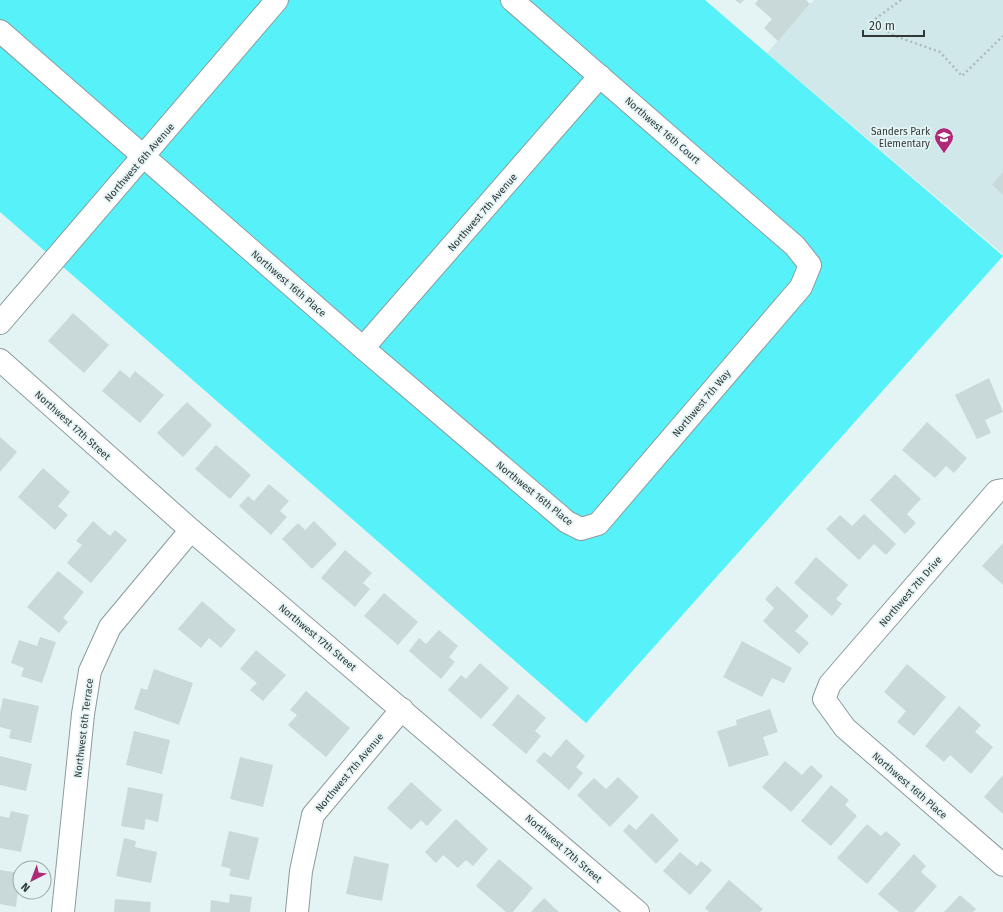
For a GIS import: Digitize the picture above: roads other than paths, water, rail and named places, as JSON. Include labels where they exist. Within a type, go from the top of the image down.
[{"type":"street","name":"Northwest 6th Avenue","points":[[0,323],[277,0]]},
{"type":"street","name":"Northwest 16th Court","points":[[512,0],[795,246],[810,264]]},
{"type":"street","name":"Northwest 16th Place","points":[[0,31],[363,348],[567,522],[581,529]]},
{"type":"street","name":"Northwest 7th Avenue","points":[[363,348],[600,76]]},
{"type":"street","name":"Northwest 7th Way","points":[[581,529],[598,524],[801,287],[810,264]]},
{"type":"street","name":"Northwest 17th Street","points":[[0,360],[192,530],[638,912]]},
{"type":"street","name":"Northwest 7th Drive","points":[[824,699],[830,684],[997,491],[1003,490]]},
{"type":"street","name":"Northwest 6th Terrace","points":[[63,912],[83,714],[90,671],[110,627],[192,530]]},
{"type":"street","name":"Northwest 16th Place","points":[[824,699],[844,728],[1003,865]]},
{"type":"street","name":"Northwest 7th Avenue","points":[[297,912],[301,871],[313,815],[402,710]]},
{"type":"place","name":"Sanders Park Elementary","points":[[944,154]]}]
